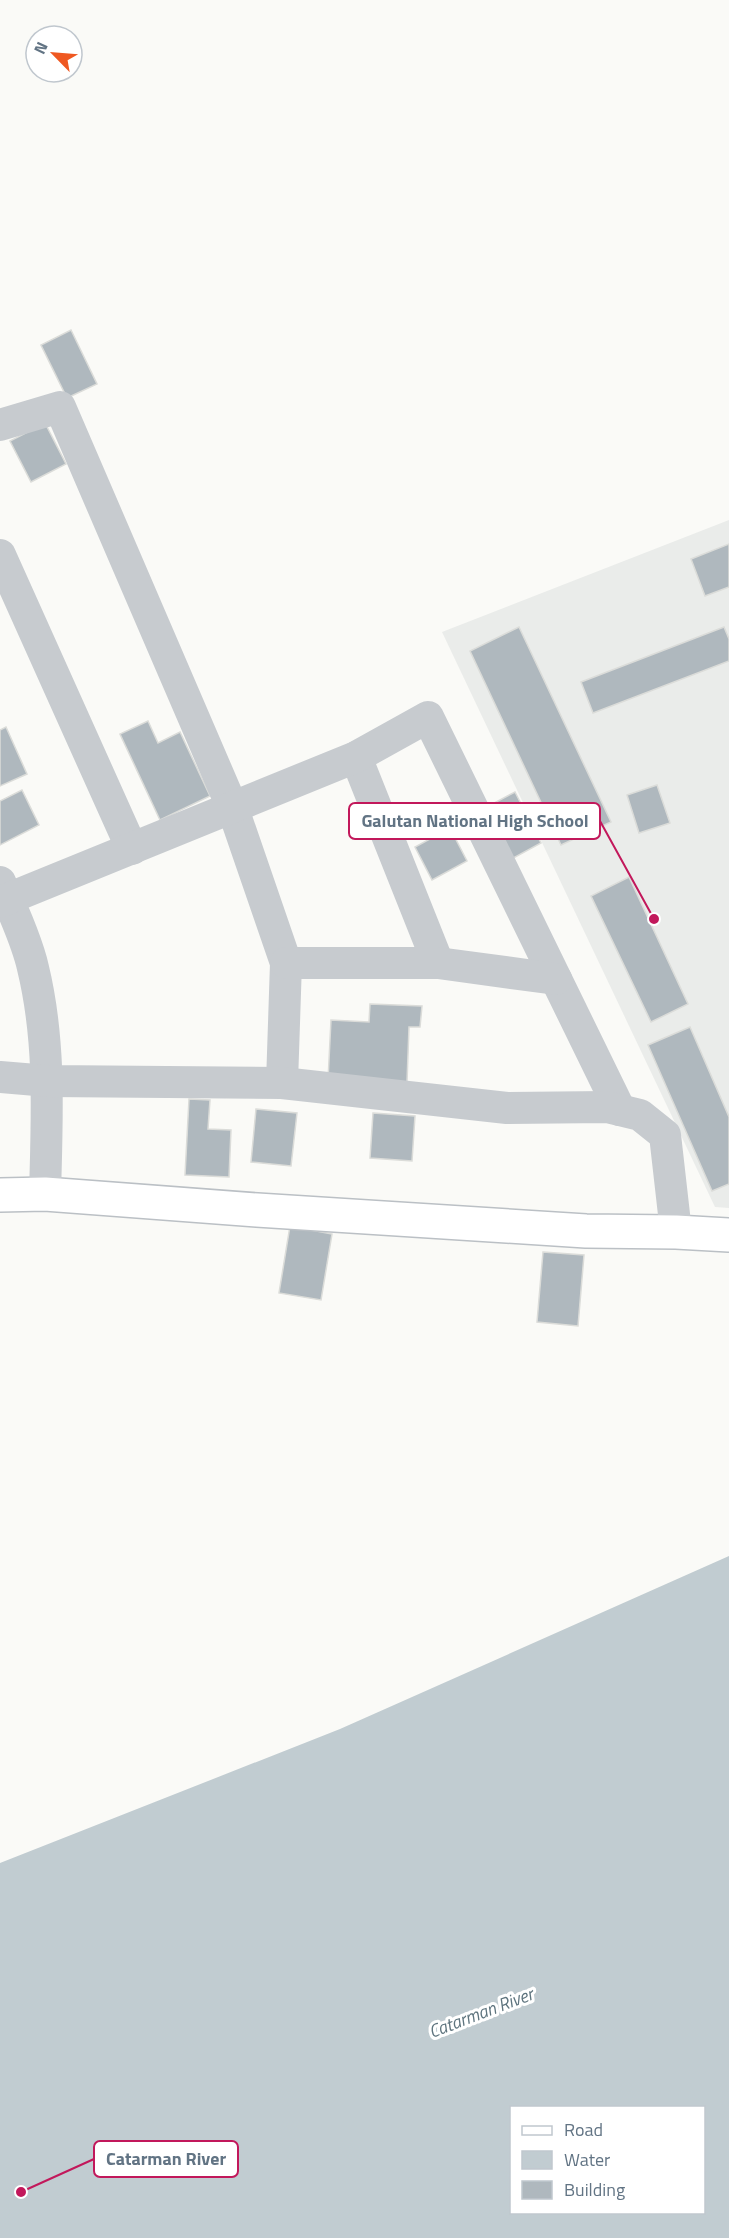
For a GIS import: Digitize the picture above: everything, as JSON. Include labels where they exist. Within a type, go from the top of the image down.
[{"type":"street","points":[[0,425],[60,407],[233,809],[286,963],[282,1083]]},
{"type":"street","points":[[0,555],[132,849]]},
{"type":"street","points":[[45,1194],[48,1081],[42,1016],[33,967],[3,895],[132,849],[233,809],[356,757],[428,717],[620,1110]]},
{"type":"street","points":[[356,757],[438,963]]},
{"type":"street","points":[[286,963],[438,963],[556,979]]},
{"type":"street","points":[[0,1077],[48,1081],[282,1083],[507,1108],[607,1107],[640,1115],[665,1135],[676,1232]]},
{"type":"street","points":[[0,1195],[45,1194],[586,1231],[729,1235]]},
{"type":"shaded area","points":[[729,520],[729,1208],[715,1207],[442,632]]},
{"type":"water","points":[[729,1556],[729,2238],[0,2238],[0,1863],[340,1729]]},
{"type":"building","points":[[71,330],[97,384],[67,398],[41,345]]},
{"type":"building","points":[[45,423],[66,464],[31,482],[10,441]]},
{"type":"building","points":[[729,544],[729,587],[705,596],[691,559]]},
{"type":"building","points":[[519,627],[611,822],[561,845],[470,651]]},
{"type":"building","points":[[724,627],[729,639],[729,661],[593,713],[581,682]]},
{"type":"building","points":[[148,721],[158,743],[180,732],[210,796],[160,820],[120,734]]},
{"type":"building","points":[[6,727],[27,774],[0,786],[0,730]]},
{"type":"building","points":[[657,785],[670,823],[639,833],[627,795]]},
{"type":"building","points":[[22,790],[39,825],[0,845],[0,801]]},
{"type":"building","points":[[515,792],[541,843],[506,862],[479,811]]},
{"type":"building","points":[[450,828],[467,861],[432,880],[415,847]]},
{"type":"building","points":[[629,877],[688,1004],[651,1022],[591,896]]},
{"type":"building","points":[[370,1004],[422,1006],[420,1027],[409,1027],[407,1082],[328,1080],[331,1020],[369,1022]]},
{"type":"building","points":[[690,1027],[729,1117],[729,1184],[712,1191],[648,1045]]},
{"type":"building","points":[[189,1099],[210,1100],[208,1129],[231,1130],[229,1177],[185,1175]]},
{"type":"building","points":[[256,1109],[297,1113],[291,1166],[251,1162]]},
{"type":"building","points":[[373,1113],[415,1116],[412,1161],[370,1158]]},
{"type":"building","points":[[290,1226],[332,1234],[321,1300],[279,1293]]},
{"type":"building","points":[[543,1252],[584,1255],[578,1326],[537,1322]]},
{"type":"place","name":"Galutan National High School","points":[[654,919]]},
{"type":"place","name":"Catarman River","points":[[21,2192]]}]
